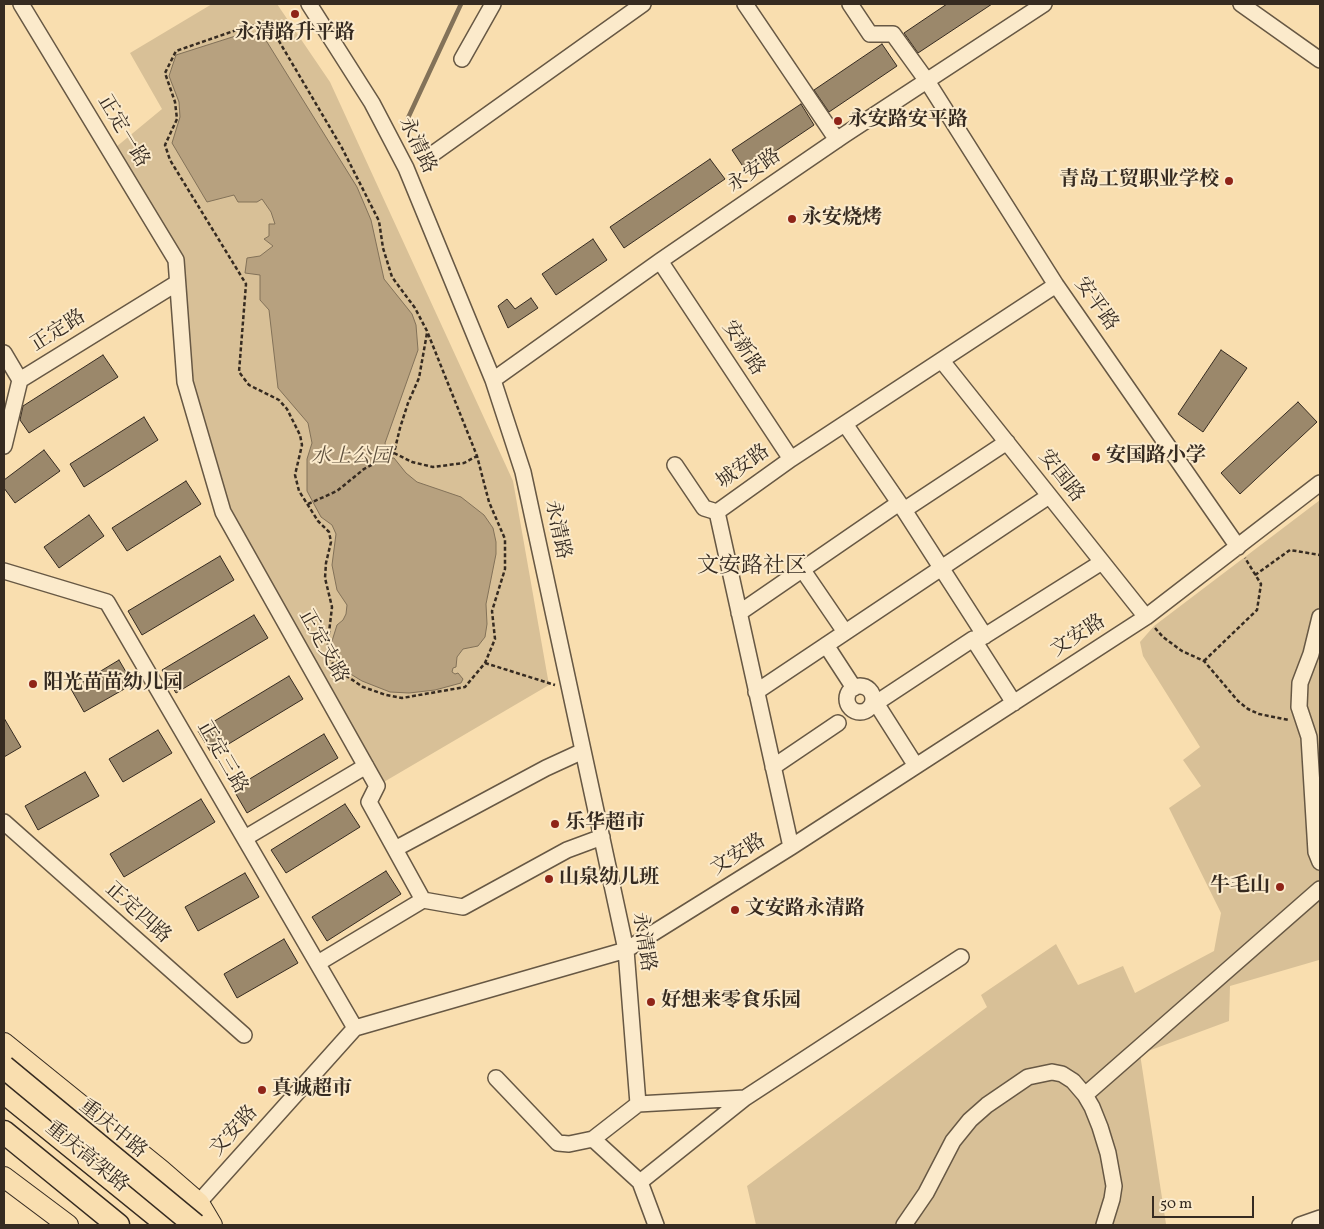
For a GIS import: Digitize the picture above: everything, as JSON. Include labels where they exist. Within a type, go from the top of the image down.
[{"type":"highway","points":[[4,1067],[195,1225]]},
{"type":"highway","name":"重庆高架路","points":[[4,1092],[168,1225]]},
{"type":"highway","name":"重庆高架路","points":[[4,1132],[118,1225]]},
{"type":"highway","points":[[4,1152],[97,1225]]},
{"type":"main road","name":"重庆中路","points":[[4,1043],[199,1202],[212,1225]]},
{"type":"main road","points":[[4,1177],[68,1225]]},
{"type":"street","name":"正定一路","points":[[21,4],[176,260],[177,283]]},
{"type":"street","name":"永清路","points":[[308,4],[372,103],[406,168],[493,380],[523,472],[626,950],[638,1104]]},
{"type":"street","points":[[462,59],[493,4]]},
{"type":"street","points":[[434,153],[643,4]]},
{"type":"street","points":[[745,4],[837,140]]},
{"type":"street","name":"安平路","points":[[850,4],[870,34],[894,34],[927,81],[1056,285],[1238,547]]},
{"type":"street","name":"永安路","points":[[493,380],[837,140],[1044,4]]},
{"type":"street","points":[[1241,4],[1320,60]]},
{"type":"street","name":"安新路","points":[[660,262],[791,459]]},
{"type":"street","name":"正定路","points":[[4,446],[20,380],[177,283]]},
{"type":"street","name":"正定支路","points":[[177,283],[185,382],[223,512],[377,786],[369,802],[423,900]]},
{"type":"street","name":"城安路","points":[[790,847],[716,512],[791,459],[1056,285]]},
{"type":"street","points":[[4,353],[20,380]]},
{"type":"street","name":"安国路","points":[[942,361],[1146,617]]},
{"type":"street","points":[[845,424],[941,568],[1014,703]]},
{"type":"street","points":[[739,613],[802,569],[1007,442]]},
{"type":"street","points":[[675,465],[704,508],[716,512]]},
{"type":"street","name":"文安路","points":[[179,1225],[355,1028],[626,950],[790,847],[1146,617],[1320,483]]},
{"type":"street","points":[[756,692],[1050,496]]},
{"type":"street","points":[[826,645],[854,688],[848,694],[849,706],[860,712],[867,710],[973,639],[980,639],[1102,562]]},
{"type":"street","points":[[802,569],[845,632]]},
{"type":"street","name":"正定三路","points":[[4,571],[107,602],[355,1028]]},
{"type":"street","points":[[1320,617],[1311,654],[1300,684],[1299,707],[1309,737],[1316,852],[1320,862]]},
{"type":"street","points":[[873,705],[916,766]]},
{"type":"street","points":[[773,767],[838,723]]},
{"type":"street","points":[[395,849],[583,750]]},
{"type":"street","points":[[245,838],[366,766]]},
{"type":"street","name":"正定四路","points":[[4,822],[244,1035]]},
{"type":"street","points":[[318,963],[423,900],[463,907],[567,850],[602,837]]},
{"type":"street","points":[[1085,1095],[1320,889]]},
{"type":"street","points":[[640,1182],[745,1098],[961,957]]},
{"type":"street","points":[[904,1225],[926,1193],[953,1141],[970,1120],[987,1105],[1028,1077],[1047,1073],[1062,1074],[1073,1081],[1085,1095],[1100,1127],[1108,1153],[1114,1186],[1104,1225]]},
{"type":"street","points":[[496,1078],[558,1142],[569,1144],[593,1139],[638,1104],[745,1098]]},
{"type":"street","points":[[593,1139],[640,1182],[656,1225]]},
{"type":"street","points":[[1300,1225],[1320,1218]]},
{"type":"path","points":[[251,26],[276,36],[342,148],[379,222],[383,248],[392,277],[415,308],[427,331],[477,456],[489,502],[505,539],[505,568],[492,611],[495,639],[484,663],[466,687],[402,698],[363,687],[336,669],[328,655],[332,607],[325,578],[331,542],[330,532],[318,521],[299,490],[295,475],[302,445],[300,435],[287,409],[279,400],[249,385],[239,372],[246,284],[170,160],[166,145],[177,119],[175,102],[165,73],[176,51],[251,26]]},
{"type":"path","points":[[308,504],[337,491],[364,469],[394,453],[405,412],[419,378],[427,331]]},
{"type":"path","points":[[394,453],[412,462],[433,467],[464,463],[477,456]]},
{"type":"path","points":[[1204,661],[1258,610],[1261,584],[1238,547]]},
{"type":"path","points":[[1255,575],[1290,550],[1320,555]]},
{"type":"path","points":[[1146,617],[1163,637],[1182,651],[1204,661],[1238,701],[1259,714],[1288,720],[1309,737]]},
{"type":"path","points":[[484,663],[570,690]]},
{"type":"green space","name":"水上公园","points":[[212,4],[277,4],[330,82],[513,481],[549,685],[377,786],[220,506],[185,382],[176,260],[110,152],[162,109],[130,53]]},
{"type":"green space","points":[[1320,500],[1320,958],[1319,960],[1230,986],[1229,1021],[1140,1054],[1166,1224],[756,1225],[747,1186],[987,1007],[981,995],[1056,944],[1078,985],[1123,966],[1135,993],[1214,951],[1221,913],[1169,808],[1201,786],[1183,760],[1200,747],[1143,656],[1140,642],[1154,626]]},
{"type":"shaded area","points":[[245,33],[259,36],[267,42],[357,187],[371,220],[384,279],[412,314],[416,325],[418,350],[385,443],[388,458],[394,458],[406,473],[417,482],[461,497],[484,515],[493,528],[496,554],[486,604],[487,624],[485,637],[478,646],[463,649],[457,657],[456,667],[453,668],[452,672],[458,673],[463,679],[461,683],[435,690],[409,693],[390,692],[362,681],[344,670],[335,658],[332,641],[337,625],[346,614],[347,605],[337,590],[332,565],[336,534],[332,525],[321,517],[307,491],[307,459],[312,443],[308,423],[278,388],[269,310],[260,300],[260,275],[245,273],[247,258],[260,256],[273,246],[264,239],[269,236],[269,224],[275,224],[271,212],[262,199],[257,202],[238,202],[234,195],[207,202],[172,143],[180,117],[179,102],[169,76],[176,55]]},
{"type":"building","points":[[947,4],[992,4],[918,53],[904,33]]},
{"type":"building","points":[[882,44],[897,66],[829,112],[814,90]]},
{"type":"building","points":[[801,104],[814,125],[746,171],[732,150]]},
{"type":"building","points":[[710,159],[725,179],[624,248],[610,227]]},
{"type":"building","points":[[593,239],[607,260],[556,295],[542,274]]},
{"type":"building","points":[[531,298],[538,308],[508,328],[498,306],[507,299],[515,309]]},
{"type":"building","points":[[1221,350],[1247,368],[1203,432],[1178,414]]},
{"type":"building","points":[[103,355],[118,377],[29,433],[20,420],[23,406]]},
{"type":"building","points":[[1298,402],[1317,422],[1240,494],[1221,473]]},
{"type":"building","points":[[144,417],[158,440],[84,487],[70,464]]},
{"type":"building","points":[[44,450],[60,471],[15,503],[4,488],[4,480]]},
{"type":"building","points":[[186,481],[201,504],[127,551],[112,528]]},
{"type":"building","points":[[89,515],[104,536],[59,568],[44,547]]},
{"type":"building","points":[[220,556],[234,580],[142,635],[128,611]]},
{"type":"building","points":[[254,615],[268,638],[176,693],[162,670]]},
{"type":"building","points":[[119,660],[133,684],[84,712],[71,689]]},
{"type":"building","points":[[289,676],[303,699],[212,754],[198,731]]},
{"type":"building","points":[[4,718],[21,747],[4,757]]},
{"type":"building","points":[[158,730],[172,753],[123,782],[109,759]]},
{"type":"building","points":[[324,734],[338,758],[247,813],[233,789]]},
{"type":"building","points":[[85,772],[99,796],[38,830],[25,806]]},
{"type":"building","points":[[201,799],[215,822],[124,877],[110,854]]},
{"type":"building","points":[[345,804],[360,827],[286,873],[271,850]]},
{"type":"building","points":[[386,871],[401,894],[327,941],[312,917]]},
{"type":"building","points":[[245,873],[259,897],[198,931],[185,907]]},
{"type":"building","points":[[284,939],[298,963],[237,998],[224,974]]},
{"type":"waterway","points":[[408,118],[461,4]]},
{"type":"place","name":"永清路升平路","points":[[295,14]]},
{"type":"place","name":"永安路安平路","points":[[838,121]]},
{"type":"place","name":"青岛工贸职业学校","points":[[1229,181]]},
{"type":"place","name":"永安烧烤","points":[[792,219]]},
{"type":"place","name":"安国路小学","points":[[1096,457]]},
{"type":"place","name":"阳光苗苗幼儿园","points":[[33,684]]},
{"type":"place","name":"乐华超市","points":[[555,824]]},
{"type":"place","name":"山泉幼儿班","points":[[549,879]]},
{"type":"place","name":"牛毛山","points":[[1280,887]]},
{"type":"place","name":"文安路永清路","points":[[735,910]]},
{"type":"place","name":"好想来零食乐园","points":[[651,1002]]},
{"type":"place","name":"真诚超市","points":[[262,1090]]},
{"type":"district","name":"文安路社区","points":[[752,568]]}]
